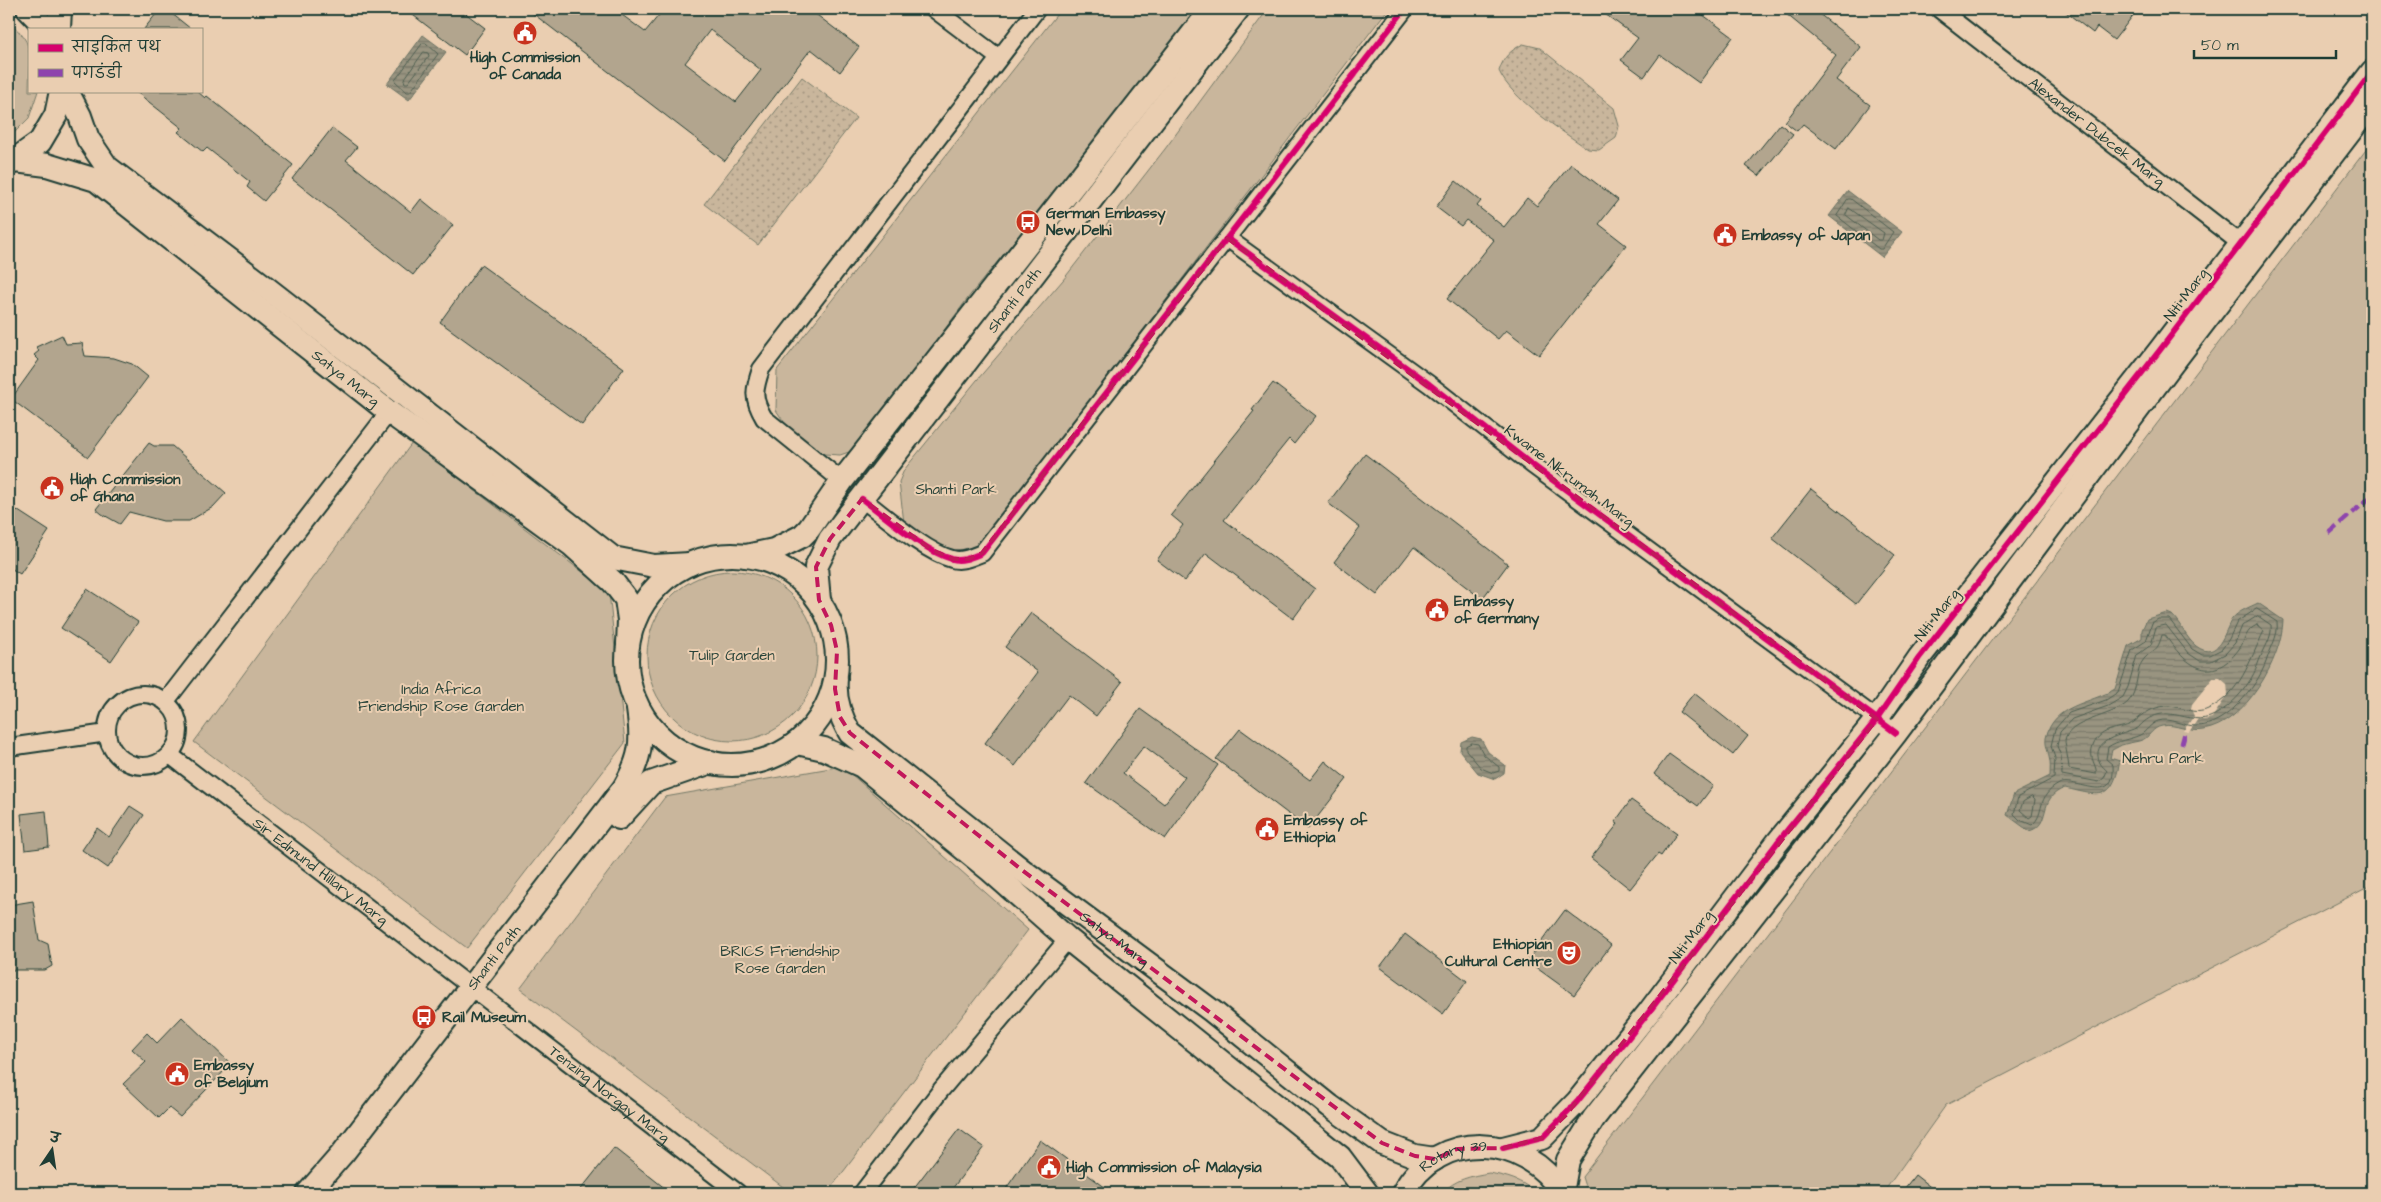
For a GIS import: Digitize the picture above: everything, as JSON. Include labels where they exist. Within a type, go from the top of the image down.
[{"type":"main road","points":[[28,9],[46,28]]},
{"type":"main road","points":[[59,28],[60,9]]},
{"type":"main road","name":"Shanti Path","points":[[746,556],[774,550],[802,536],[809,530],[842,481],[1212,9]]},
{"type":"main road","name":"Shanti Path","points":[[819,600],[816,567],[820,556],[830,540],[1238,9]]},
{"type":"main road","name":"Niti Marg","points":[[1562,1193],[1568,1160],[1594,1118],[1896,733],[2248,249],[2372,72]]},
{"type":"main road","points":[[12,163],[40,142],[56,115],[61,92]]},
{"type":"main road","name":"Satya Marg","points":[[68,92],[80,116],[88,139],[107,167],[264,286],[613,558],[654,566],[690,564]]},
{"type":"main road","name":"Niti Marg","points":[[1504,1148],[1542,1138],[1566,1115],[1649,1012],[1777,843],[1877,719],[1919,658],[2248,249],[2372,103]]},
{"type":"main road","name":"Satya Marg","points":[[12,163],[47,165],[96,180],[389,412],[572,545],[613,582],[626,600],[629,620],[628,676],[638,706]]},
{"type":"main road","points":[[628,644],[639,611],[648,596],[660,583],[690,564],[708,558],[727,555],[746,556],[768,561],[787,571],[804,584],[819,600],[831,624],[837,652],[836,679],[822,714],[811,730],[796,743],[765,760],[729,765],[696,758],[668,743],[646,720],[638,706]]},
{"type":"main road","name":"Satya Marg","points":[[836,679],[835,688],[840,717],[850,733],[1022,870],[1212,1011],[1330,1106],[1382,1143],[1414,1156],[1435,1159]]},
{"type":"main road","name":"Shanti Path","points":[[324,1193],[476,991],[624,788],[637,765],[640,754],[642,742],[638,706]]},
{"type":"main road","name":"Satya Marg","points":[[796,743],[824,748],[862,766],[991,871],[1068,940],[1340,1157],[1366,1193]]},
{"type":"main road","name":"Shanti Path","points":[[308,1193],[637,796],[651,784],[711,762]]},
{"type":"main road","name":"Rotary 39","points":[[1403,1193],[1414,1177],[1435,1159],[1457,1149],[1480,1146],[1504,1148],[1518,1153],[1544,1170],[1562,1193]]},
{"type":"street","points":[[934,9],[998,58]]},
{"type":"street","points":[[842,481],[764,418],[755,404],[755,388],[762,369],[1037,9]]},
{"type":"street","points":[[862,499],[932,550],[953,559],[969,559],[982,553],[1405,9]]},
{"type":"street","name":"Alexander Dubcek Marg","points":[[1939,9],[2248,249]]},
{"type":"street","name":"Kwame Nkrumah Marg","points":[[1228,238],[1429,384],[1547,476],[1896,733]]},
{"type":"street","points":[[166,701],[389,412]]},
{"type":"street","points":[[144,693],[156,695],[166,701],[174,710],[179,721],[180,733],[177,745],[170,755],[161,762],[149,766],[132,764],[116,755],[107,733],[108,720],[113,709],[121,701],[132,695],[144,693]]},
{"type":"street","points":[[9,747],[107,733]]},
{"type":"street","name":"Sir Edmund Hillary Marg","points":[[170,755],[476,991]]},
{"type":"street","points":[[862,1193],[941,1090],[1068,940]]},
{"type":"street","name":"Tenzing Norgay Marg","points":[[476,991],[738,1193]]},
{"type":"highlighted area","points":[[1227,238],[1877,719],[1566,1115],[1542,1138],[1503,1148],[1457,1149],[1435,1159],[1415,1156],[1382,1143],[1022,870],[850,733],[840,717],[835,689],[837,651],[831,625],[819,600],[816,567],[830,539],[862,499],[932,550],[953,559],[969,559],[982,553]]},
{"type":"green space","points":[[1061,9],[1199,9],[1092,146],[971,294],[855,450],[840,455],[824,454],[798,443],[776,410],[777,370]]},
{"type":"green space","name":"Shanti Park","points":[[1268,9],[1388,9],[977,548],[945,548],[937,546],[921,537],[904,523],[899,482],[904,470],[977,380],[1063,280],[1165,149]]},
{"type":"green space","points":[[9,23],[18,30],[28,45],[28,92],[38,92],[29,118],[9,138]]},
{"type":"green space","points":[[1523,44],[1540,48],[1614,108],[1619,126],[1616,138],[1599,150],[1588,149],[1538,114],[1514,92],[1505,82],[1499,71],[1508,54]]},
{"type":"green space","points":[[802,77],[856,118],[758,245],[704,204]]},
{"type":"green space","name":"Nehru Park","points":[[2372,142],[2372,885],[1946,1105],[1883,1193],[1587,1193],[1582,1177]]},
{"type":"green space","name":"India Africa Friendship Rose Garden","points":[[412,443],[609,592],[625,743],[467,948],[194,742]]},
{"type":"green space","name":"Tulip Garden","points":[[732,571],[757,575],[772,581],[792,596],[807,616],[815,639],[817,656],[813,681],[807,696],[792,716],[772,731],[749,739],[732,741],[707,737],[692,731],[672,716],[657,696],[649,673],[647,656],[651,631],[657,616],[672,596],[692,581],[715,573]]},
{"type":"green space","name":"BRICS Friendship Rose Garden","points":[[842,766],[1028,930],[827,1193],[791,1193],[520,989],[665,797]]},
{"type":"green space","points":[[1489,1173],[1520,1182],[1535,1193],[1442,1193],[1458,1181]]},
{"type":"water","points":[[423,35],[446,52],[409,100],[387,84]]},
{"type":"water","points":[[1848,191],[1902,232],[1882,257],[1829,216]]},
{"type":"water","points":[[2258,603],[2283,620],[2281,636],[2276,653],[2258,687],[2247,703],[2233,716],[2218,725],[2198,731],[2167,725],[2162,726],[2156,728],[2142,740],[2123,744],[2112,750],[2110,758],[2120,761],[2113,784],[2108,790],[2096,794],[2065,788],[2056,792],[2047,804],[2041,823],[2036,828],[2029,831],[2007,815],[2014,794],[2050,776],[2046,738],[2056,718],[2074,706],[2115,689],[2128,646],[2142,638],[2142,630],[2147,619],[2167,613],[2172,615],[2192,643],[2204,650],[2210,651],[2220,643],[2232,619],[2237,614]]},
{"type":"water","points":[[1472,737],[1481,739],[1488,752],[1505,765],[1504,773],[1495,779],[1478,773],[1460,751],[1461,742]]},
{"type":"pier","points":[[2213,678],[2220,678],[2227,684],[2228,694],[2212,718],[2198,719],[2189,732],[2183,731],[2194,716],[2191,709],[2192,704]]},
{"type":"building","points":[[160,9],[166,9],[190,28],[145,28]]},
{"type":"building","points":[[405,9],[460,9],[485,28],[465,55]]},
{"type":"building","points":[[527,9],[614,9],[645,32],[664,9],[809,9],[859,47],[840,72],[811,49],[725,161]],"holes":[[[710,30],[761,70],[736,102],[685,63]]]},
{"type":"building","points":[[1598,9],[1695,9],[1733,37],[1699,83],[1660,55],[1644,77],[1621,60],[1638,38]]},
{"type":"building","points":[[1780,9],[1813,9],[1861,47],[1836,80],[1870,105],[1836,149],[1803,124],[1797,131],[1785,122],[1836,55]]},
{"type":"building","points":[[2062,9],[2138,9],[2114,40],[2097,27],[2093,33]]},
{"type":"building","points":[[136,92],[198,92],[205,98],[207,96],[293,165],[264,201],[247,187],[250,182],[207,148],[203,152],[178,132],[182,128]]},
{"type":"building","points":[[1780,124],[1793,134],[1759,176],[1746,166]]},
{"type":"building","points":[[332,128],[357,147],[346,160],[411,212],[421,199],[453,225],[413,275],[292,179]]},
{"type":"building","points":[[1571,164],[1618,200],[1599,224],[1626,245],[1539,355],[1506,330],[1498,339],[1447,299],[1494,240],[1466,220],[1461,226],[1436,207],[1456,181],[1481,201],[1477,206],[1504,227],[1527,198],[1537,206]]},
{"type":"building","points":[[481,265],[624,368],[582,425],[440,322]]},
{"type":"building","points":[[62,335],[66,344],[82,343],[85,356],[114,358],[132,364],[148,377],[88,457],[11,399],[39,360],[34,355],[39,351],[36,347]]},
{"type":"building","points":[[1273,383],[1316,416],[1294,444],[1289,439],[1224,520],[1315,589],[1293,619],[1206,553],[1185,581],[1157,560],[1183,525],[1171,515],[1254,411],[1252,410]]},
{"type":"building","points":[[149,443],[154,446],[172,446],[226,493],[213,507],[189,521],[163,521],[129,512],[120,524],[102,514],[96,509]]},
{"type":"building","points":[[1365,454],[1508,564],[1482,599],[1414,547],[1377,595],[1334,562],[1360,528],[1328,503]]},
{"type":"building","points":[[1811,489],[1895,555],[1856,604],[1772,538]]},
{"type":"building","points":[[9,505],[49,531],[20,574],[9,567]]},
{"type":"building","points":[[87,589],[138,622],[111,661],[61,628]]},
{"type":"building","points":[[1031,613],[1122,682],[1096,716],[1069,695],[1015,766],[985,743],[1038,672],[1005,647]]},
{"type":"building","points":[[1694,693],[1748,736],[1733,755],[1679,712]]},
{"type":"building","points":[[1140,709],[1218,765],[1165,839],[1086,783]],"holes":[[[1144,746],[1185,777],[1164,804],[1123,773]]]},
{"type":"building","points":[[1240,729],[1310,780],[1325,761],[1347,779],[1308,829],[1216,759]]},
{"type":"building","points":[[1669,754],[1713,786],[1698,806],[1654,774]]},
{"type":"building","points":[[1631,800],[1677,833],[1661,856],[1658,854],[1630,889],[1591,858],[1618,824],[1615,822]]},
{"type":"building","points":[[130,806],[144,815],[108,868],[82,850],[97,828],[109,837]]},
{"type":"building","points":[[46,811],[49,847],[25,850],[21,814]]},
{"type":"building","points":[[33,901],[39,940],[48,944],[52,966],[45,970],[9,970],[9,905]]},
{"type":"building","points":[[1565,910],[1611,945],[1574,995],[1527,961]]},
{"type":"building","points":[[1405,934],[1467,981],[1443,1014],[1380,967]]},
{"type":"building","name":"Embassy of Belgium","points":[[182,1017],[231,1064],[180,1117],[169,1108],[159,1118],[123,1084],[146,1062],[132,1049],[147,1033],[157,1043]]},
{"type":"building","points":[[959,1129],[984,1147],[949,1193],[910,1193]]},
{"type":"building","name":"High Commission of Malaysia","points":[[1040,1140],[1113,1193],[1003,1193]]},
{"type":"building","points":[[614,1148],[671,1193],[578,1193]]},
{"type":"building","points":[[1915,1175],[1938,1193],[1901,1193]]},
{"type":"marked path","points":[[2329,533],[2372,496]]},
{"type":"marked path","points":[[2182,744],[2185,733]]},
{"type":"cycle path","points":[[862,499],[893,524],[941,555],[960,560],[982,553],[1405,9]]},
{"type":"cycle path","points":[[1503,1148],[1542,1138],[1577,1102],[1649,1012],[1777,843],[1877,719],[1919,658],[2160,350],[2372,72]]},
{"type":"cycle path","points":[[1227,238],[1429,384],[1531,464],[1896,733]]},
{"type":"place","name":"High Commission of Canada","points":[[525,33]]},
{"type":"place","name":"German Embassy New Delhi","points":[[1028,222]]},
{"type":"place","name":"Embassy of Japan","points":[[1725,235]]},
{"type":"place","name":"High Commission of Ghana","points":[[52,488]]},
{"type":"place","name":"Embassy of Germany","points":[[1437,610]]},
{"type":"place","name":"Embassy of Ethiopia","points":[[1267,829]]},
{"type":"place","name":"Ethiopian Cultural Centre","points":[[1569,953]]},
{"type":"place","name":"Rail Museum","points":[[424,1017]]},
{"type":"place","name":"Embassy of Belgium","points":[[177,1074]]},
{"type":"place","name":"High Commission of Malaysia","points":[[1049,1167]]}]
